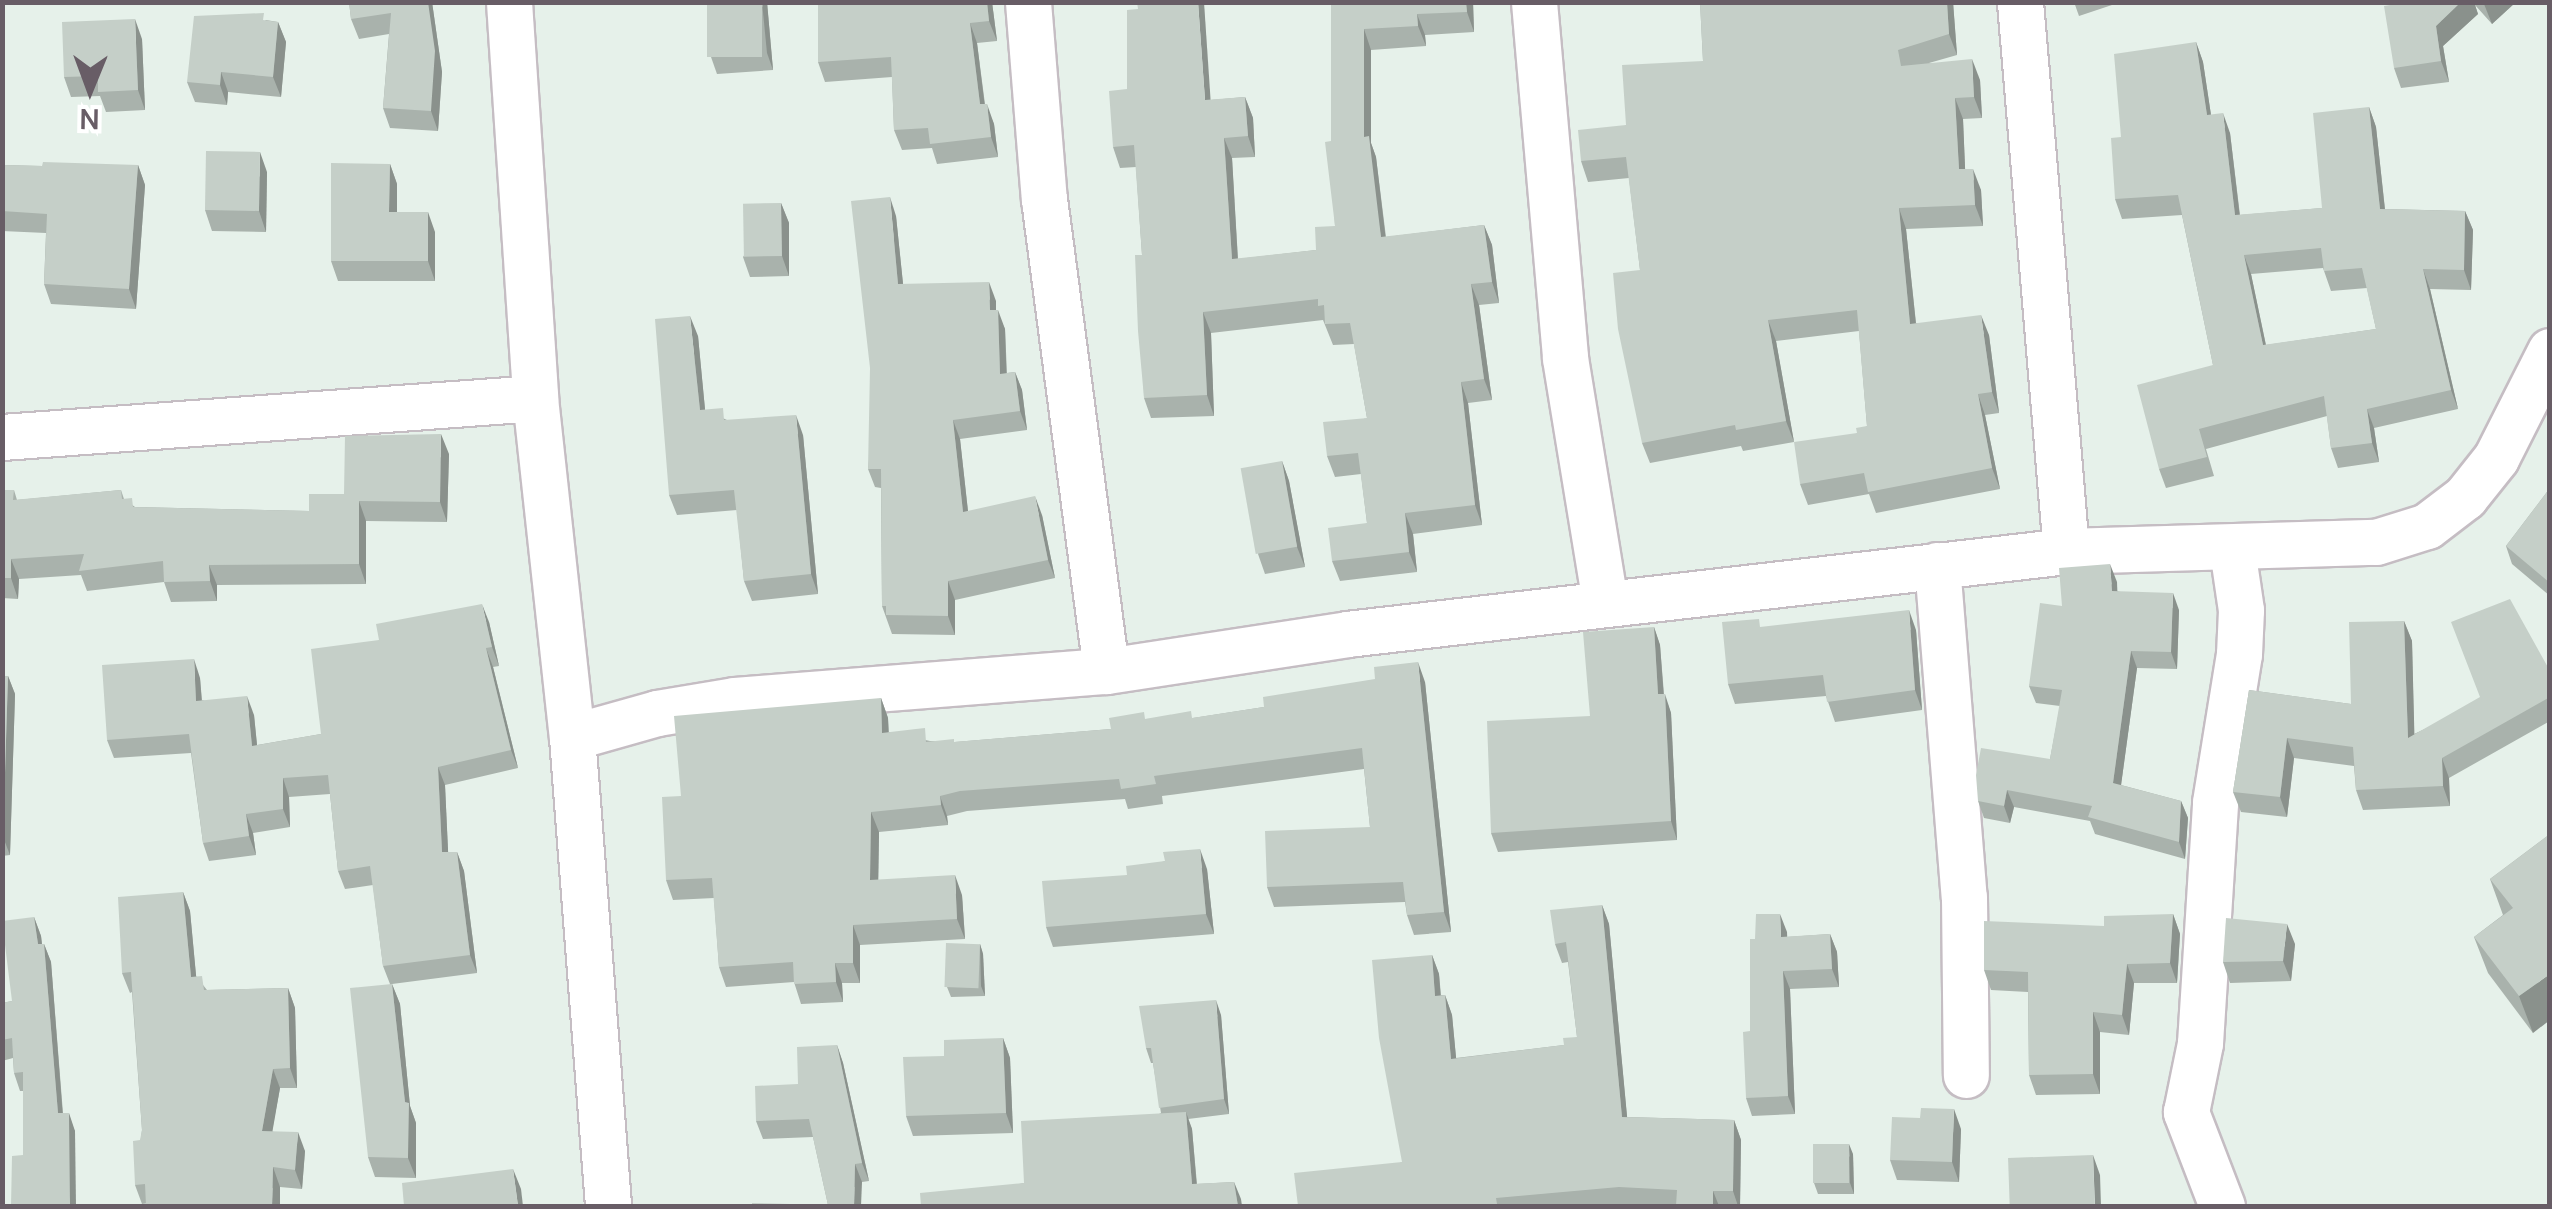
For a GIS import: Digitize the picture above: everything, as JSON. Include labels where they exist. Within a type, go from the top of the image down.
[{"type":"street","points":[[509,2],[534,398],[572,736],[608,1206]]},
{"type":"street","points":[[1028,2],[1044,199],[1106,671]]},
{"type":"street","points":[[1534,2],[1565,358],[1605,603]]},
{"type":"street","points":[[2020,2],[2066,551]]},
{"type":"street","points":[[572,736],[657,713],[735,700],[1106,671],[1347,634],[2066,551],[2376,542],[2426,526],[2464,497],[2496,458],[2550,351]]},
{"type":"street","points":[[2,438],[534,398]]},
{"type":"street","points":[[2222,1206],[2186,1112],[2200,1043],[2215,802],[2239,654],[2242,610],[2232,549]]},
{"type":"street","points":[[1937,565],[1964,898],[1966,1075]]},
{"type":"building","points":[[349,2],[428,2],[435,51],[431,111],[383,108],[391,13],[351,19]]},
{"type":"building","points":[[707,2],[762,2],[762,57],[707,57]]},
{"type":"building","points":[[818,2],[987,2],[989,21],[970,23],[980,104],[987,104],[991,137],[930,144],[928,128],[894,130],[891,57],[818,62]]},
{"type":"building","points":[[1137,2],[1198,2],[1205,100],[1245,97],[1248,136],[1224,138],[1232,259],[1316,250],[1315,227],[1335,226],[1325,142],[1331,141],[1331,2],[1466,2],[1467,12],[1417,14],[1418,26],[1364,29],[1364,137],[1369,136],[1381,237],[1484,225],[1492,282],[1471,284],[1484,379],[1461,382],[1475,505],[1405,513],[1409,552],[1332,561],[1328,528],[1367,523],[1358,453],[1327,456],[1323,422],[1367,418],[1350,323],[1325,324],[1324,305],[1318,306],[1318,299],[1203,312],[1207,395],[1144,398],[1135,255],[1142,255],[1134,145],[1113,147],[1109,91],[1127,89],[1127,10],[1138,9]]},
{"type":"building","points":[[1700,2],[1947,2],[1949,34],[1898,50],[1901,66],[1972,59],[1974,97],[1955,98],[1959,169],[1973,169],[1975,205],[1899,208],[1910,324],[1981,315],[1992,392],[1978,394],[1992,468],[1868,492],[1864,473],[1800,484],[1794,442],[1857,433],[1856,428],[1867,426],[1857,310],[1768,320],[1786,421],[1736,430],[1735,425],[1642,443],[1618,329],[1613,273],[1640,270],[1626,157],[1581,161],[1578,130],[1626,125],[1622,65],[1703,61]]},
{"type":"building","points":[[2461,2],[2436,26],[2441,61],[2394,68],[2384,6]]},
{"type":"building","points":[[264,13],[263,20],[278,22],[273,77],[221,72],[220,85],[187,82],[194,16]]},
{"type":"building","points":[[135,19],[138,90],[98,92],[98,76],[64,77],[62,22]]},
{"type":"building","points":[[2196,42],[2207,115],[2223,113],[2235,215],[2322,208],[2313,113],[2369,107],[2380,209],[2465,211],[2464,270],[2423,269],[2451,390],[2367,409],[2372,443],[2331,448],[2324,396],[2199,429],[2207,457],[2159,469],[2137,385],[2213,365],[2178,195],[2115,199],[2111,138],[2121,137],[2114,54]],"holes":[[[2321,248],[2324,271],[2362,268],[2376,329],[2263,345],[2244,255]]]},
{"type":"building","points":[[206,151],[260,152],[259,211],[205,210]]},
{"type":"building","points":[[43,162],[138,165],[129,289],[44,284],[47,214],[2,211],[2,165],[42,166]]},
{"type":"building","points":[[331,163],[390,164],[389,212],[428,212],[428,261],[331,261]]},
{"type":"building","points":[[890,197],[898,284],[989,282],[990,310],[998,310],[1000,374],[1015,372],[1020,411],[953,420],[963,512],[1035,496],[1048,560],[948,581],[948,616],[886,615],[886,606],[882,606],[881,469],[868,469],[870,368],[851,201]]},
{"type":"building","points":[[781,203],[782,256],[744,257],[743,204]]},
{"type":"building","points":[[690,316],[700,410],[723,408],[724,420],[796,415],[811,574],[744,581],[734,490],[669,495],[655,319]]},
{"type":"building","points":[[441,434],[440,502],[359,501],[359,564],[209,565],[210,581],[164,582],[163,561],[79,571],[84,554],[11,559],[11,578],[2,578],[2,490],[14,490],[13,500],[121,490],[122,499],[132,498],[133,507],[309,511],[309,494],[344,494],[345,436]]},
{"type":"building","points":[[1282,461],[1297,547],[1256,554],[1241,468]]},
{"type":"building","points":[[2550,488],[2550,583],[2506,546]]},
{"type":"building","points":[[2110,564],[2112,591],[2173,593],[2171,652],[2131,651],[2113,783],[2181,801],[2179,842],[2088,817],[2092,806],[2007,790],[2004,806],[1978,801],[1976,775],[1981,748],[2050,759],[2062,690],[2029,686],[2040,603],[2062,606],[2059,568]]},
{"type":"building","points":[[2510,599],[2550,671],[2550,697],[2442,758],[2443,786],[2356,790],[2353,747],[2287,738],[2280,797],[2233,792],[2249,690],[2351,704],[2349,622],[2404,621],[2408,738],[2480,697],[2451,622]]},
{"type":"building","points":[[482,604],[492,647],[486,648],[511,750],[438,767],[442,852],[457,852],[470,955],[383,966],[370,866],[338,871],[328,775],[283,778],[283,809],[246,814],[249,836],[203,843],[189,734],[107,740],[102,665],[194,659],[196,701],[247,696],[252,746],[321,734],[311,649],[379,640],[376,624]]},
{"type":"building","points":[[1909,610],[1915,690],[1827,702],[1823,675],[1728,684],[1722,622],[1759,619],[1760,627]]},
{"type":"building","points":[[1654,627],[1658,694],[1665,694],[1671,821],[1491,833],[1487,721],[1590,716],[1583,632]]},
{"type":"building","points":[[1418,662],[1444,912],[1407,915],[1403,882],[1267,887],[1265,831],[1370,827],[1362,748],[1154,776],[1156,784],[1121,789],[1119,779],[960,791],[940,796],[941,805],[871,812],[870,880],[955,875],[957,919],[853,925],[853,963],[835,963],[836,982],[794,984],[793,962],[719,967],[712,878],[666,880],[662,797],[681,796],[674,716],[881,698],[882,733],[925,728],[926,742],[954,742],[1111,729],[1109,718],[1144,712],[1145,719],[1191,711],[1192,718],[1264,707],[1263,697],[1375,679],[1374,667]]},
{"type":"building","points":[[8,676],[3,837],[2,837],[2,677]]},
{"type":"building","points":[[2550,834],[2550,974],[2519,996],[2474,937],[2513,908],[2490,879]]},
{"type":"building","points":[[1200,849],[1206,914],[1046,927],[1042,881],[1127,875],[1126,866],[1165,861],[1163,852]]},
{"type":"building","points":[[183,892],[191,977],[202,976],[204,990],[288,988],[290,1068],[273,1069],[262,1131],[298,1132],[295,1170],[273,1167],[272,1206],[146,1206],[145,1184],[135,1185],[133,1141],[140,1140],[142,1130],[131,972],[122,973],[118,897]]},
{"type":"building","points":[[1602,905],[1622,1117],[1734,1120],[1733,1191],[1713,1191],[1713,1206],[1676,1206],[1677,1190],[1619,1187],[1496,1198],[1497,1204],[1475,1206],[1298,1206],[1294,1173],[1402,1162],[1379,1038],[1372,960],[1432,955],[1435,996],[1445,995],[1451,1059],[1564,1045],[1563,1038],[1577,1037],[1566,942],[1555,944],[1550,910]]},
{"type":"building","points":[[1756,914],[1780,914],[1781,937],[1830,934],[1832,969],[1783,971],[1788,1096],[1746,1098],[1743,1032],[1750,1031],[1750,939],[1755,939]]},
{"type":"building","points":[[2173,914],[2170,963],[2127,964],[2122,1015],[2093,1012],[2093,1074],[2029,1075],[2028,972],[1984,970],[1984,921],[2104,926],[2104,916]]},
{"type":"building","points":[[34,917],[38,944],[44,944],[58,1113],[69,1113],[70,1206],[11,1206],[12,1156],[23,1155],[23,1072],[14,1073],[12,1038],[2,1040],[2,1003],[12,1001],[2,921]]},
{"type":"building","points":[[2226,918],[2287,924],[2283,961],[2223,962]]},
{"type":"building","points":[[946,943],[980,944],[978,988],[944,987]]},
{"type":"building","points":[[392,984],[405,1102],[409,1103],[408,1158],[368,1157],[350,988]]},
{"type":"building","points":[[1216,1000],[1224,1099],[1159,1108],[1151,1048],[1146,1048],[1139,1006]]},
{"type":"building","points":[[1003,1038],[1006,1113],[906,1116],[903,1057],[944,1056],[944,1040]]},
{"type":"building","points":[[837,1045],[862,1163],[855,1164],[854,1206],[752,1206],[828,1205],[809,1119],[756,1121],[755,1086],[798,1084],[797,1047]]},
{"type":"building","points":[[1921,1108],[1954,1109],[1952,1162],[1890,1160],[1892,1117],[1920,1118]]},
{"type":"building","points":[[1186,1112],[1192,1184],[1234,1182],[1238,1206],[921,1206],[920,1193],[1024,1183],[1021,1121]]},
{"type":"building","points":[[1813,1144],[1849,1144],[1849,1183],[1813,1183]]},
{"type":"building","points":[[2093,1155],[2095,1206],[2010,1206],[2008,1158]]},
{"type":"building","points":[[513,1169],[518,1206],[404,1206],[402,1183]]}]
